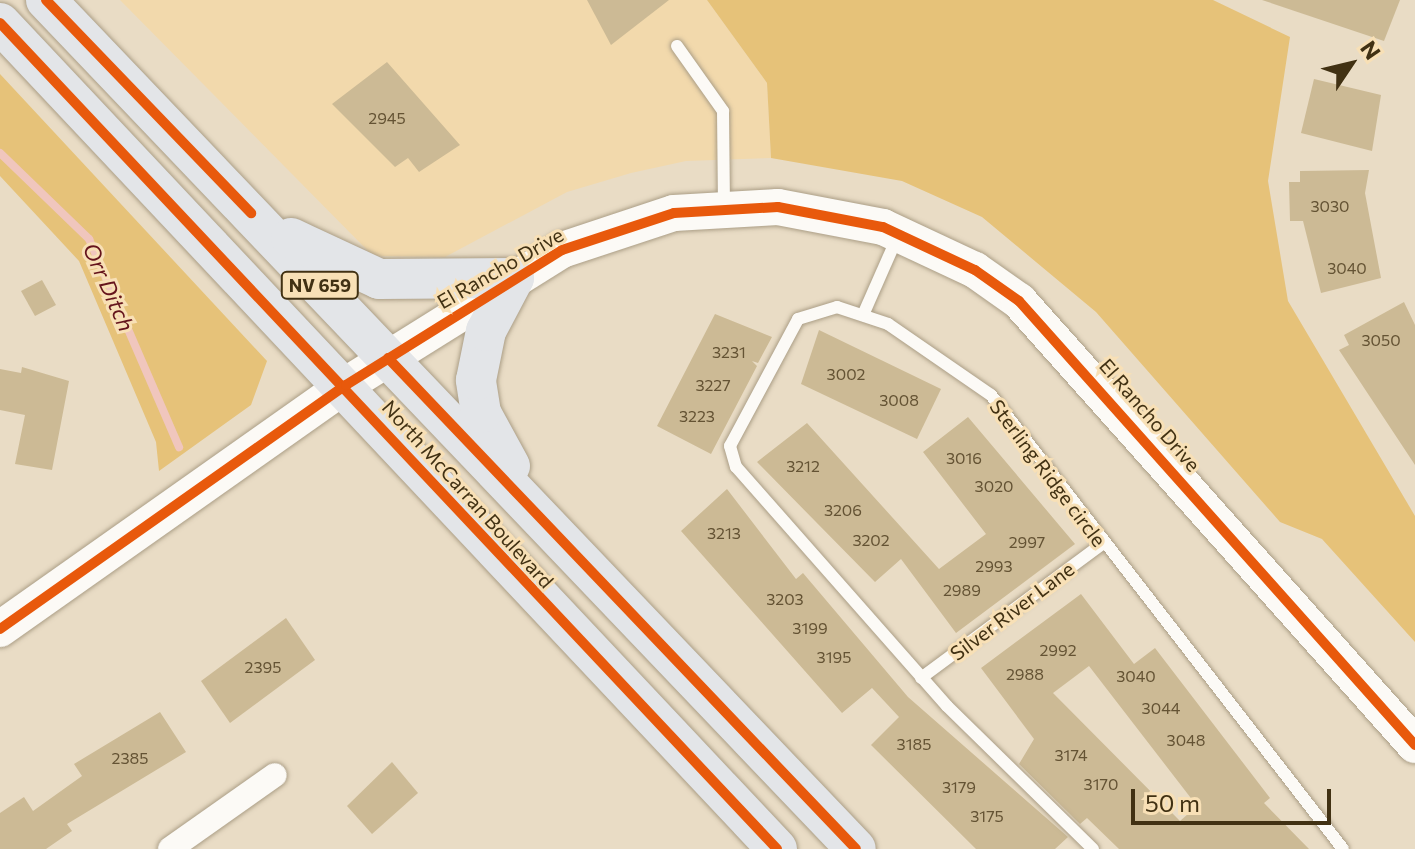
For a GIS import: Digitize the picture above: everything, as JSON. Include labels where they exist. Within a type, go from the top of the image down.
[{"type":"main road","name":"North McCarran Boulevard","points":[[46,0],[856,849]]},
{"type":"main road","name":"North McCarran Boulevard","points":[[0,23],[346,385],[464,523],[777,849]]},
{"type":"main road","name":"El Rancho Drive","points":[[0,629],[346,385],[514,278],[616,227],[724,207],[832,214],[899,234],[975,270],[1058,337],[1415,745]]},
{"type":"main road","points":[[251,213],[314,253],[379,279],[514,278],[481,345],[477,393],[535,513]]},
{"type":"street","points":[[170,849],[275,775]]},
{"type":"lane","points":[[677,46],[723,111],[724,207]]},
{"type":"lane","points":[[863,315],[899,234]]},
{"type":"lane","name":"Sterling Ridge circle","points":[[1093,849],[921,678],[736,467],[730,446],[798,319],[837,307],[888,324],[991,395],[1102,544],[1343,849]]},
{"type":"lane","name":"Silver River Lane","points":[[921,678],[1102,544]]},
{"type":"shaded area","points":[[120,0],[707,0],[767,83],[771,158],[686,161],[631,173],[567,192],[445,257],[373,256]]},
{"type":"shaded area","points":[[707,0],[1213,0],[1290,37],[1268,181],[1288,301],[1415,516],[1415,642],[1322,539],[1280,522],[1096,312],[982,217],[902,181],[771,158],[767,83]]},
{"type":"shaded area","points":[[0,74],[267,361],[251,405],[159,471],[156,442],[79,261],[0,176]]},
{"type":"building","points":[[587,0],[669,0],[611,45]]},
{"type":"building","points":[[1262,0],[1400,0],[1384,41]]},
{"type":"building","points":[[387,62],[460,145],[419,172],[408,158],[395,167],[332,104]]},
{"type":"building","points":[[1314,79],[1381,95],[1372,151],[1301,133]]},
{"type":"building","points":[[1369,170],[1365,193],[1381,278],[1321,293],[1303,221],[1290,221],[1289,182],[1300,182],[1300,171]]},
{"type":"building","points":[[42,280],[56,305],[35,316],[21,291]]},
{"type":"building","points":[[1404,302],[1415,325],[1415,465],[1339,350],[1349,345],[1344,335]]},
{"type":"building","points":[[715,314],[772,337],[758,363],[752,361],[757,366],[711,454],[657,426]]},
{"type":"building","points":[[819,330],[941,389],[917,439],[801,384]]},
{"type":"building","points":[[22,367],[69,381],[52,470],[15,464],[25,415],[0,410],[0,369],[21,373]]},
{"type":"building","points":[[968,417],[1075,544],[956,633],[901,559],[875,582],[757,462],[807,423],[939,569],[986,534],[923,452]]},
{"type":"building","points":[[727,489],[796,579],[803,573],[908,697],[1068,837],[1055,849],[976,849],[871,745],[899,717],[872,688],[842,713],[681,531]]},
{"type":"building","points":[[1081,594],[1134,664],[1155,648],[1270,798],[1264,803],[1309,849],[1119,849],[1087,818],[1080,824],[1019,764],[1034,739],[981,668]],"holes":[[[1089,666],[1197,806],[1180,821],[1053,693]]]},
{"type":"building","points":[[286,618],[315,660],[230,723],[201,681]]},
{"type":"building","points":[[160,712],[186,752],[67,824],[72,831],[46,849],[0,849],[0,813],[24,797],[33,811],[82,776],[74,764]]},
{"type":"building","points":[[392,762],[418,793],[372,834],[347,806]]},
{"type":"waterway","name":"Orr Ditch","points":[[0,153],[89,239],[179,447]]},
{"type":"cycle path","points":[[46,0],[251,213]]},
{"type":"cycle path","points":[[0,23],[777,849]]},
{"type":"cycle path","points":[[0,629],[346,385],[562,250],[674,213],[778,207],[883,227],[975,270],[1019,301],[1415,745]]},
{"type":"cycle path","points":[[388,358],[856,849]]}]
